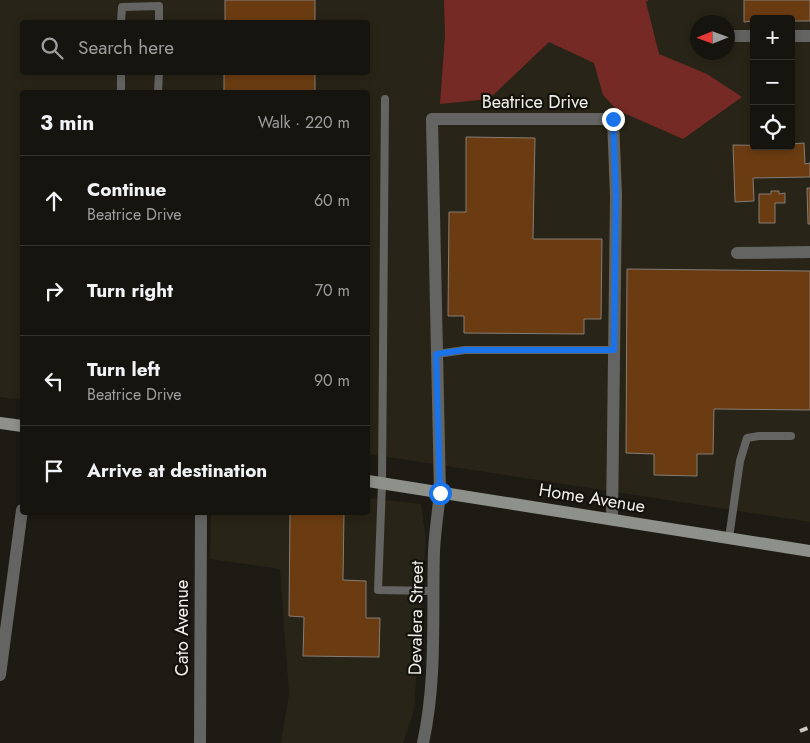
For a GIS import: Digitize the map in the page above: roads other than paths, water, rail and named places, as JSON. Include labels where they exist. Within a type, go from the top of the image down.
[{"type":"street","points":[[735,36],[750,36]]},
{"type":"street","points":[[795,36],[810,36]]},
{"type":"street","name":"Beatrice Drive","points":[[440,493],[432,119],[613,119],[616,196],[612,519]]},
{"type":"street","points":[[737,253],[810,252]]},
{"type":"street","points":[[0,423],[20,426]]},
{"type":"street","name":"Home Avenue","points":[[370,481],[810,551]]},
{"type":"street","name":"Devalera Street","points":[[423,743],[429,717],[432,678],[434,548],[440,493]]},
{"type":"street","points":[[0,675],[21,515]]},
{"type":"street","name":"Cato Avenue","points":[[200,743],[201,515]]},
{"type":"lane","points":[[121,20],[122,7],[159,6],[159,20]]},
{"type":"lane","points":[[121,75],[121,90]]},
{"type":"lane","points":[[158,75],[158,90]]},
{"type":"lane","points":[[385,98],[382,484],[378,590],[434,591]]},
{"type":"lane","points":[[436,354],[465,350],[614,350]]},
{"type":"lane","points":[[729,538],[740,461],[748,438],[791,436]]},
{"type":"railway","points":[[800,731],[810,727]]}]
